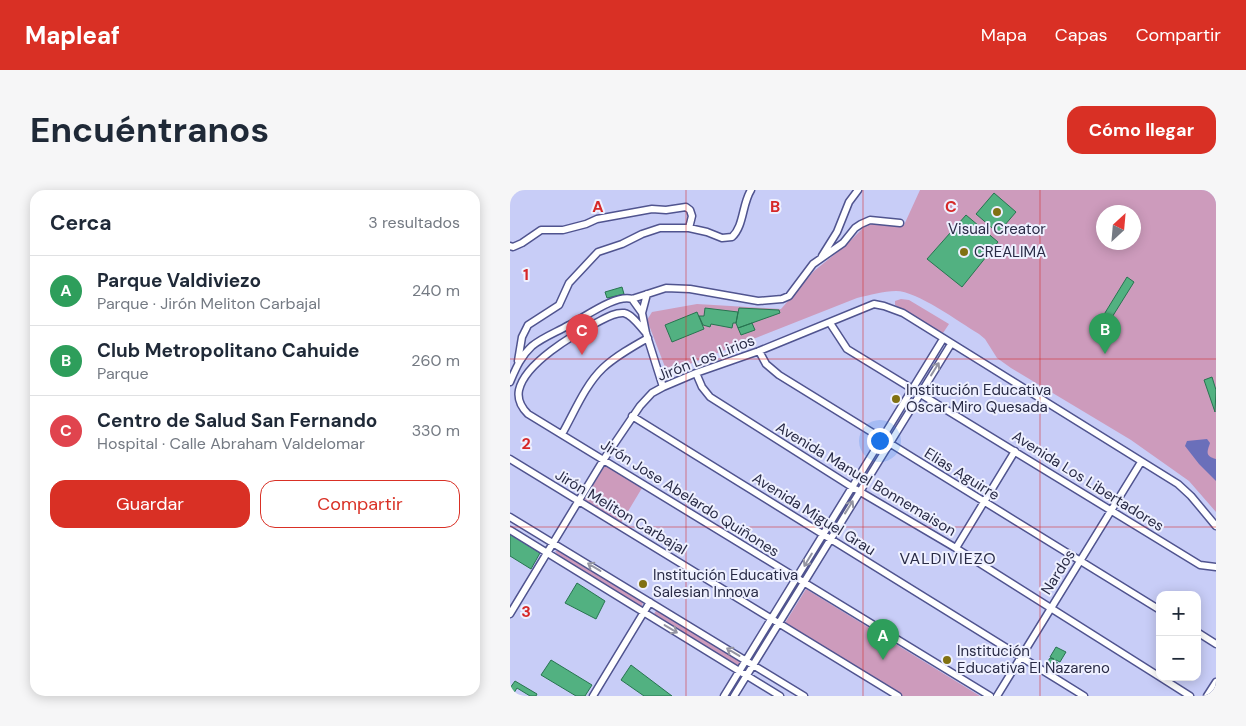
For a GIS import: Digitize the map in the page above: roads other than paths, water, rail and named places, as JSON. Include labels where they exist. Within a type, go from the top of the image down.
[{"type":"street","points":[[510,382],[518,362],[522,337],[528,326],[559,305],[569,283],[598,252],[660,228],[689,228],[722,238],[732,237],[738,229],[745,199],[751,190]]},
{"type":"street","points":[[822,258],[837,232],[849,202],[858,190]]},
{"type":"street","points":[[510,246],[513,247],[522,243],[541,230],[563,230],[597,219],[652,208],[666,210],[686,207],[690,210],[692,216],[689,228]]},
{"type":"street","points":[[518,362],[532,346],[593,310],[666,288],[682,288],[758,301],[782,299],[789,296],[813,264],[843,243],[855,228],[870,220],[900,223]]},
{"type":"street","points":[[642,313],[647,294]]},
{"type":"street","points":[[632,299],[642,313],[663,387]]},
{"type":"street","name":"Jirón Los Lirios","points":[[510,614],[632,416],[640,406],[663,387],[696,373],[759,351],[874,304],[903,313],[943,339]]},
{"type":"street","name":"Jirón Jose Abelardo Quiñones","points":[[647,336],[627,314],[611,315],[566,339],[554,348],[529,372],[519,389],[519,401],[528,414],[990,696]]},
{"type":"street","name":"Avenida Los Libertadores","points":[[830,323],[847,349],[1200,565],[1216,567]]},
{"type":"street","points":[[562,434],[589,387],[602,369],[647,336]]},
{"type":"street","points":[[724,696],[943,339],[1178,484],[1192,496],[1216,526]]},
{"type":"street","points":[[734,696],[951,344]]},
{"type":"street","name":"Elias Aguirre","points":[[759,351],[766,364],[779,375],[1079,562],[1156,608]]},
{"type":"street","name":"Avenida Manuel Bonnemaison","points":[[696,373],[702,387],[710,397],[852,487],[956,548],[1156,674]]},
{"type":"street","name":"Avenida Miguel Grau","points":[[632,416],[1084,696]]},
{"type":"street","points":[[956,548],[1015,451]]},
{"type":"street","name":"Jirón Meliton Carbajal","points":[[510,459],[898,696]]},
{"type":"street","name":"Nardos","points":[[997,696],[1141,462]]},
{"type":"street","points":[[510,516],[804,696]]},
{"type":"street","points":[[510,530],[780,696]]},
{"type":"street","points":[[594,696],[650,602]]},
{"type":"street","points":[[1201,635],[1216,644]]},
{"type":"street","name":"Avenida Manuel Bonnemaison","points":[[1166,681],[1190,696]]},
{"type":"street","points":[[1207,696],[1216,682]]},
{"type":"water","points":[[1207,439],[1210,443],[1208,455],[1216,459],[1216,481],[1185,446],[1187,441]]},
{"type":"place","name":"Visual Creator","points":[[997,212]]},
{"type":"place","name":"CREALIMA","points":[[964,252]]},
{"type":"place","name":"Club Metropolitano Cahuide","points":[[1105,354]]},
{"type":"place","name":"Centro de Salud San Fernando","points":[[582,355]]},
{"type":"place","name":"Institución Educativa Oscar Miro Quesada","points":[[896,399]]},
{"type":"place","name":"Institución Educativa Salesian Innova","points":[[643,584]]},
{"type":"place","name":"Parque Valdiviezo","points":[[883,660]]},
{"type":"place","name":"Institución Educativa El Nazareno","points":[[947,660]]},
{"type":"district","name":"VALDIVIEZO","points":[[948,558]]}]
